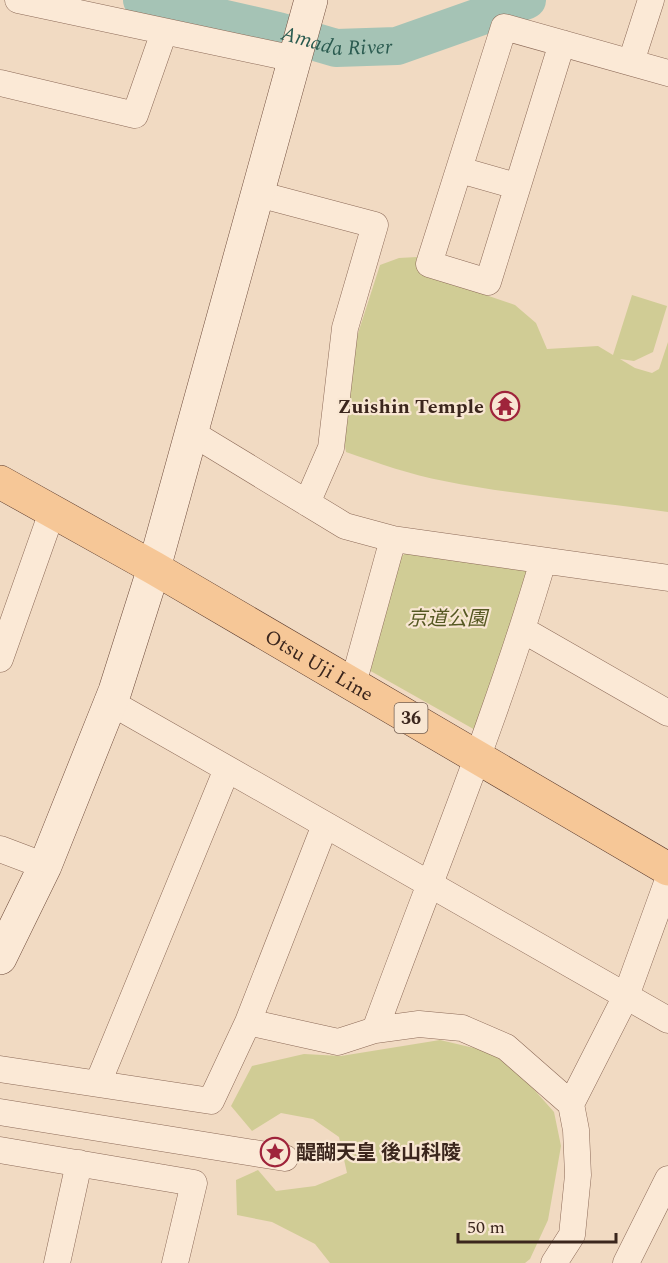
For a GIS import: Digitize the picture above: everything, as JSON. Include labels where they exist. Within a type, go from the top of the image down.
[{"type":"main road","name":"Otsu Uji Line","points":[[0,482],[154,568],[668,868]]},
{"type":"street","points":[[18,0],[295,59]]},
{"type":"street","points":[[631,62],[651,0]]},
{"type":"street","points":[[0,958],[45,866],[110,702],[154,568],[308,14]]},
{"type":"street","points":[[562,43],[488,282],[429,264],[504,27],[631,62],[668,73]]},
{"type":"street","points":[[0,82],[135,115],[164,32]]},
{"type":"street","points":[[460,170],[516,186]]},
{"type":"street","points":[[258,194],[375,225],[345,328],[332,448],[307,503]]},
{"type":"street","points":[[192,433],[345,526],[393,539],[668,578]]},
{"type":"street","points":[[0,659],[52,512]]},
{"type":"street","points":[[353,684],[393,539]]},
{"type":"street","points":[[375,1030],[479,758],[523,630],[543,561]]},
{"type":"street","points":[[523,630],[668,713]]},
{"type":"street","points":[[110,702],[668,1020]]},
{"type":"street","points":[[98,1083],[227,769]]},
{"type":"street","points":[[0,1069],[211,1101],[248,1022],[325,825]]},
{"type":"street","points":[[0,849],[45,866]]},
{"type":"street","points":[[571,1104],[626,996],[668,880]]},
{"type":"street","points":[[248,1022],[338,1042],[375,1030],[419,1024],[462,1028],[506,1047],[571,1104],[576,1130],[578,1175],[572,1235],[554,1263]]},
{"type":"street","points":[[0,1112],[285,1158]]},
{"type":"street","points":[[0,1150],[194,1183],[174,1263]]},
{"type":"street","points":[[57,1263],[79,1163]]},
{"type":"street","points":[[626,1263],[668,1179]]},
{"type":"green space","name":"Zuishin Temple","points":[[417,257],[449,266],[471,290],[515,305],[536,323],[547,349],[598,346],[613,355],[632,295],[667,306],[653,352],[634,361],[620,359],[635,368],[652,373],[659,369],[668,342],[668,512],[472,486],[419,475],[346,452],[343,434],[351,355],[380,265],[399,258]]},
{"type":"green space","name":"京道公園","points":[[413,548],[527,566],[530,572],[477,731],[367,669],[396,560]]},
{"type":"green space","points":[[440,1040],[491,1052],[506,1058],[554,1112],[561,1146],[548,1220],[530,1259],[525,1263],[330,1263],[315,1244],[272,1222],[237,1215],[236,1180],[258,1170],[276,1191],[315,1186],[347,1173],[339,1137],[313,1119],[281,1113],[252,1131],[231,1106],[252,1066],[304,1054],[341,1056]]},
{"type":"waterway","name":"Amada River","points":[[142,0],[278,31],[336,48],[397,46],[527,0]]},
{"type":"place","name":"Zuishin Temple","points":[[505,406]]},
{"type":"place","name":"醍醐天皇 後山科陵","points":[[275,1152]]}]
